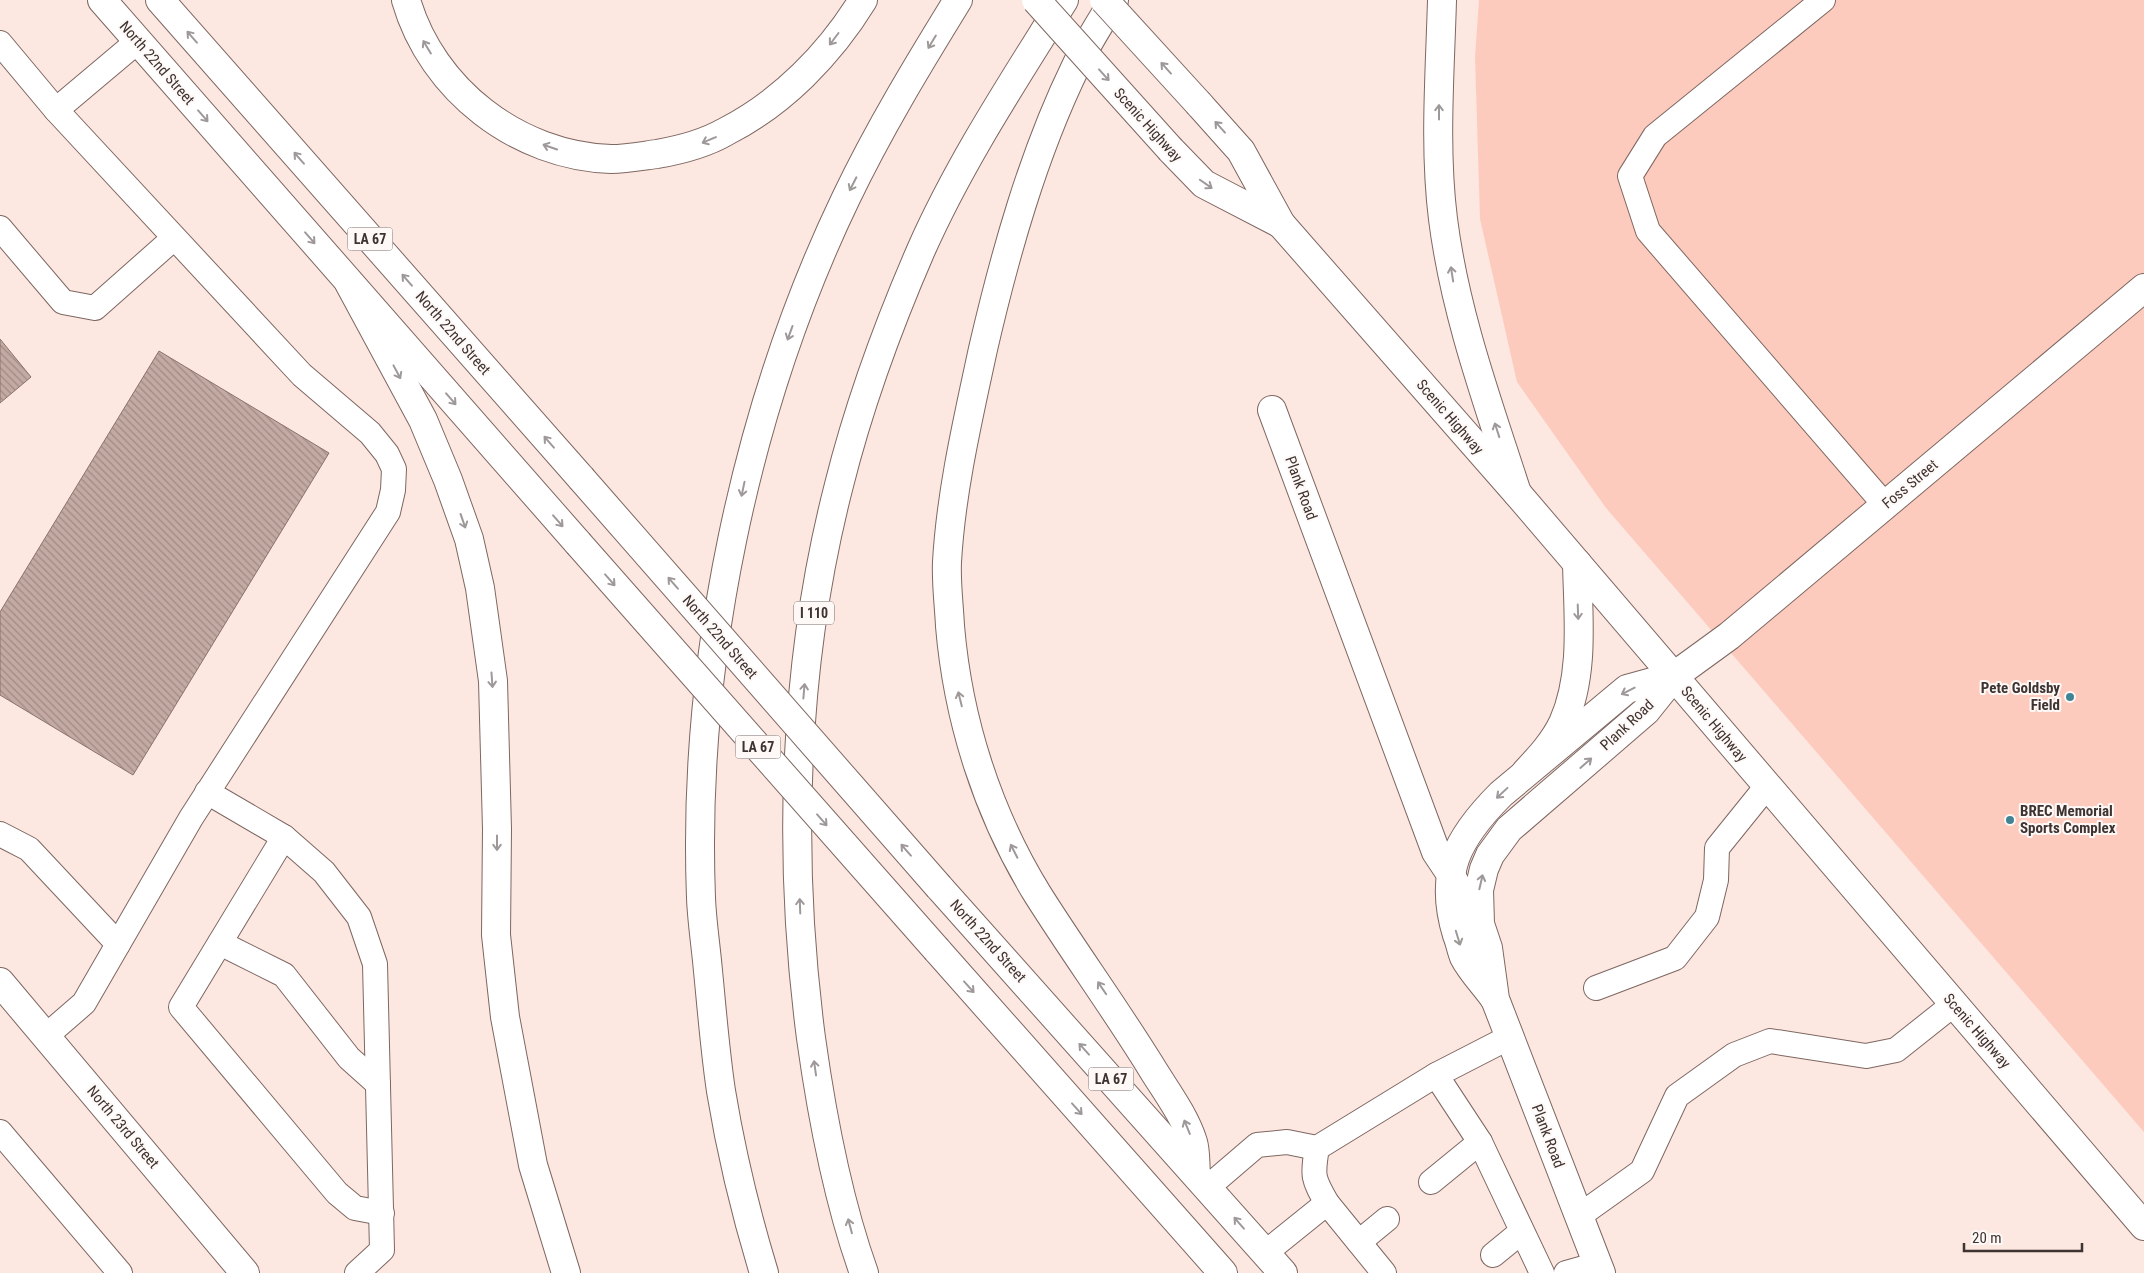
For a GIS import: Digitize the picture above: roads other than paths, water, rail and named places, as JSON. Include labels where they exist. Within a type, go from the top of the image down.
[{"type":"main road","name":"North 22nd Street","points":[[102,0],[349,283],[1223,1273]]},
{"type":"main road","name":"North 22nd Street","points":[[160,0],[939,887],[1202,1180],[1282,1273]]},
{"type":"main road","points":[[406,0],[420,35],[429,51],[465,96],[486,115],[510,131],[561,151],[613,159],[671,151],[701,143],[749,119],[798,81],[816,62],[864,0]]},
{"type":"main road","points":[[764,1273],[741,1188],[721,1090],[714,1039],[701,901],[700,814],[704,747],[713,658],[728,559],[745,479],[771,389],[813,274],[845,199],[872,147],[905,87],[958,0]]},
{"type":"main road","name":"Scenic Highway","points":[[1036,0],[1204,184],[1281,224]]},
{"type":"main road","name":"I 110","points":[[864,1273],[831,1154],[816,1078],[801,948],[798,879],[798,758],[816,596],[839,484],[873,373],[905,289],[952,186],[980,136],[1064,0]]},
{"type":"main road","name":"Scenic Highway","points":[[1104,0],[1241,151],[1281,224],[1517,493],[2144,1226]]},
{"type":"main road","points":[[1114,0],[1077,65],[1053,119],[1035,166],[999,278],[958,469],[947,564],[949,611],[956,680],[973,751],[985,788],[1013,850],[1038,894],[1106,994],[1184,1119],[1194,1146],[1202,1180]]},
{"type":"main road","points":[[1442,0],[1439,165],[1443,218],[1453,280],[1464,328],[1517,493]]},
{"type":"main road","points":[[349,283],[426,428],[448,480],[469,539],[480,588],[493,681],[497,828],[496,935],[505,1018],[533,1165],[566,1273]]},
{"type":"main road","name":"Foss Street","points":[[1674,676],[1729,636],[2144,288]]},
{"type":"main road","name":"Plank Road","points":[[1272,410],[1436,852],[1450,873],[1488,948]]},
{"type":"main road","points":[[1526,772],[1549,746],[1562,724],[1571,703],[1578,655],[1577,563]]},
{"type":"main road","name":"Plank Road","points":[[1495,999],[1464,958],[1450,908],[1450,873],[1457,853],[1487,809],[1526,772],[1627,689],[1674,676]]},
{"type":"main road","name":"Plank Road","points":[[1600,1269],[1495,999],[1488,948],[1480,924],[1479,890],[1484,869],[1498,843],[1514,825],[1646,711],[1674,676]]},
{"type":"main road","name":"North 23rd Street","points":[[0,982],[238,1271]]},
{"type":"lane","points":[[1823,0],[1655,136],[1630,176],[1648,231],[1884,505]]},
{"type":"lane","points":[[56,110],[138,41]]},
{"type":"lane","points":[[0,43],[56,110],[302,375],[370,433],[387,454],[394,469],[393,490],[388,512],[207,792],[84,1003],[46,1036]]},
{"type":"lane","points":[[0,228],[63,302],[95,308],[174,238]]},
{"type":"lane","points":[[1596,988],[1675,958],[1707,917],[1716,880],[1717,848],[1767,786]]},
{"type":"lane","points":[[207,792],[284,837],[324,872],[359,917],[375,964],[382,1250],[357,1273]]},
{"type":"lane","points":[[0,834],[29,849],[118,944]]},
{"type":"lane","points":[[284,837],[181,1007],[337,1194],[355,1208],[382,1213]]},
{"type":"lane","points":[[220,943],[284,975],[349,1058],[378,1084]]},
{"type":"lane","points":[[1579,1216],[1642,1171],[1676,1096],[1734,1055],[1770,1041],[1866,1056],[1896,1050],[1954,1004]]},
{"type":"lane","points":[[1202,1180],[1257,1146],[1287,1142],[1317,1148],[1436,1075],[1510,1037]]},
{"type":"lane","points":[[1436,1075],[1480,1142],[1542,1273]]},
{"type":"lane","points":[[0,1132],[120,1273]]},
{"type":"lane","points":[[1432,1182],[1480,1142]]},
{"type":"lane","points":[[1317,1148],[1313,1170],[1314,1182],[1327,1203],[1384,1273]]},
{"type":"lane","points":[[1265,1253],[1327,1203]]},
{"type":"lane","points":[[1358,1242],[1387,1219]]},
{"type":"lane","points":[[1493,1255],[1521,1232]]},
{"type":"lane","points":[[1566,1273],[1600,1269]]},
{"type":"place","name":"Pete Goldsby Field","points":[[2070,697]]},
{"type":"place","name":"BREC Memorial Sports Complex","points":[[2010,820]]}]
